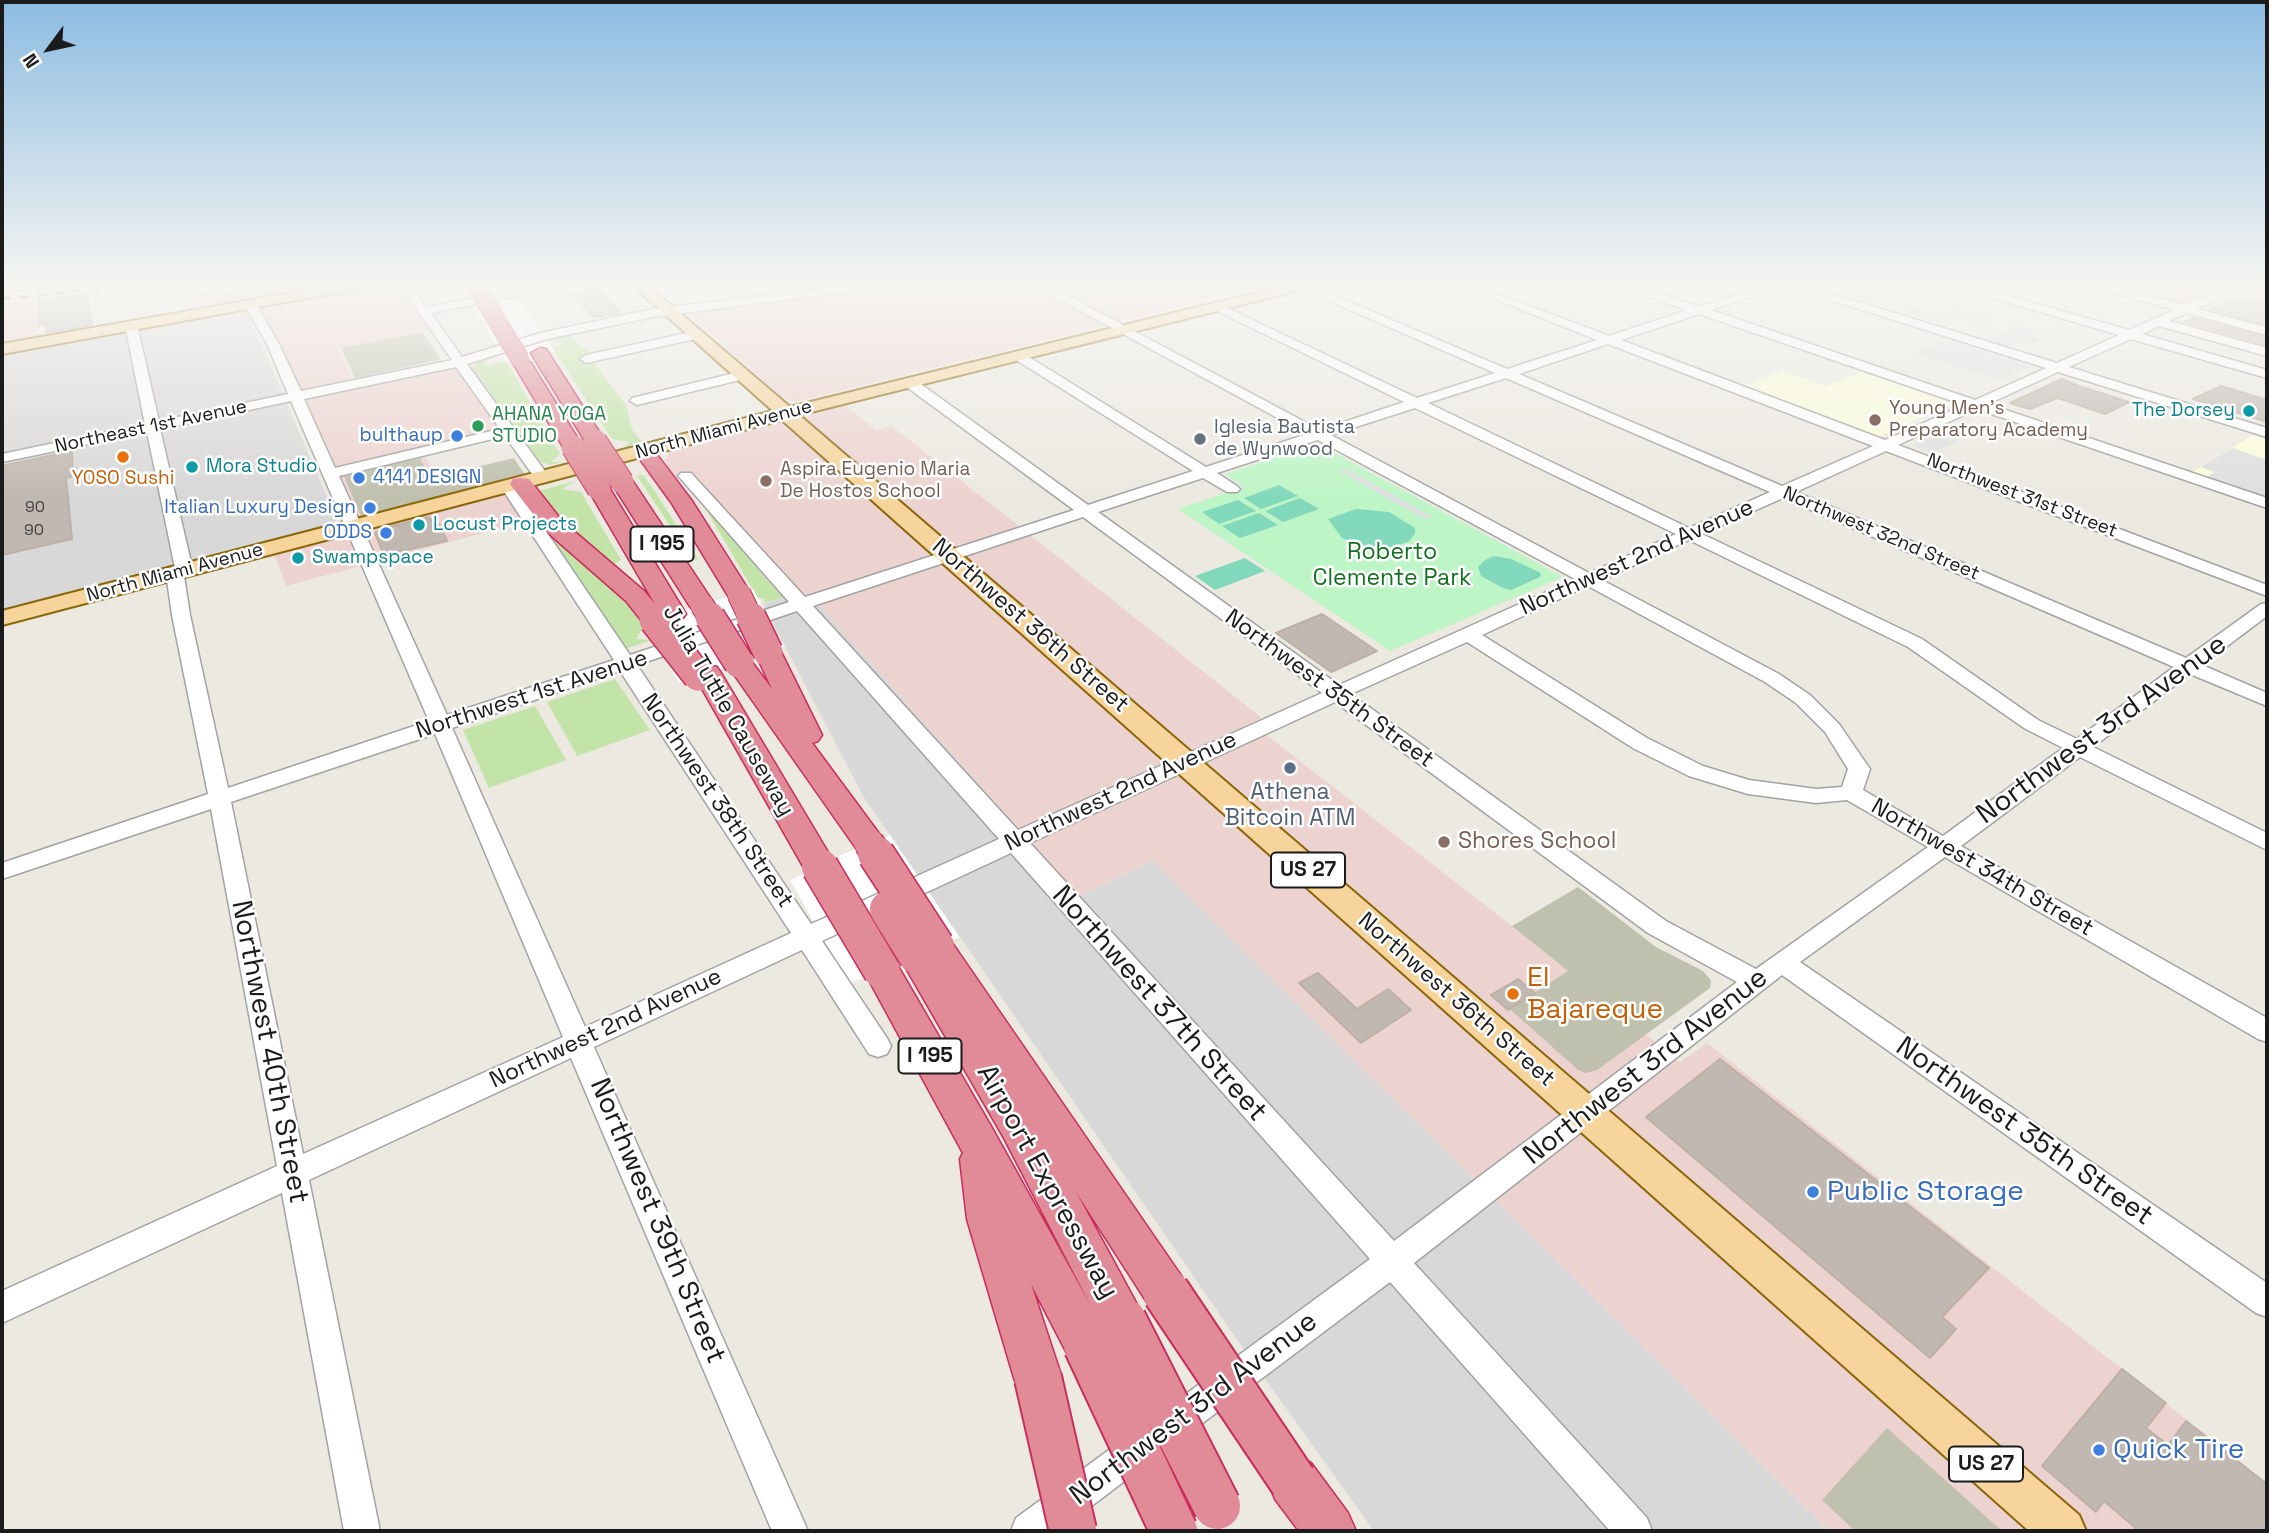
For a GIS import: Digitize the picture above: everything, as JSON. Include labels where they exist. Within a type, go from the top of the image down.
[{"type":"highway","name":"Julia Tuttle Causeway","points":[[518,356],[599,489],[663,617],[722,704],[820,867],[912,957],[978,1141]]},
{"type":"highway","name":"Julia Tuttle Causeway","points":[[542,356],[739,663]]},
{"type":"highway","points":[[644,452],[681,501],[739,594],[806,726],[817,769]]},
{"type":"highway","points":[[524,483],[554,526],[663,617]]},
{"type":"highway","points":[[739,663],[817,769],[860,847]]},
{"type":"highway","name":"Airport Expressway","points":[[739,663],[778,735],[860,847],[912,957],[1018,1126],[1105,1333],[1174,1531]]},
{"type":"highway","points":[[912,957],[1166,1292],[1293,1481],[1330,1531]]},
{"type":"highway","points":[[978,1141],[988,1219],[1038,1378],[1073,1531]]},
{"type":"highway","name":"Airport Expressway","points":[[978,1141],[1105,1333],[1223,1519]]},
{"type":"highway","points":[[1293,1481],[1319,1531]]},
{"type":"main road","name":"US 27","points":[[721,356],[787,413]]},
{"type":"main road","name":"North Miami Avenue","points":[[2,618],[1015,356]]},
{"type":"main road","name":"Northwest 36th Street","points":[[787,413],[2063,1531]]},
{"type":"street","name":"Northwest 40th Street","points":[[137,356],[180,572],[181,615],[220,799],[362,1531]]},
{"type":"street","name":"Northwest 39th Street","points":[[278,356],[790,1531]]},
{"type":"street","name":"Northwest 38th Street","points":[[455,356],[509,432],[524,483],[624,664],[808,936],[878,1046]]},
{"type":"street","name":"Northeast 1st Avenue","points":[[2,458],[481,356]]},
{"type":"street","points":[[586,359],[601,356]]},
{"type":"street","points":[[1018,356],[1232,489]]},
{"type":"street","name":"Northwest 34th Street","points":[[1172,356],[1772,678],[1803,699],[1832,728],[1859,769],[1851,793],[2267,1031]]},
{"type":"street","points":[[1318,356],[1915,643],[2031,724],[2267,842]]},
{"type":"street","name":"Northwest 32nd Street","points":[[1465,356],[2267,700]]},
{"type":"street","name":"Northwest 1st Avenue","points":[[2,871],[801,604],[1563,356]]},
{"type":"street","name":"Northwest 31st Street","points":[[1650,356],[2267,591]]},
{"type":"street","points":[[1833,356],[2267,503]]},
{"type":"street","points":[[2019,356],[2267,433]]},
{"type":"street","name":"Northwest 2nd Avenue","points":[[2,1307],[1336,694],[2082,356]]},
{"type":"street","points":[[2205,356],[2267,374]]},
{"type":"street","points":[[637,401],[743,375]]},
{"type":"street","name":"Northwest 35th Street","points":[[909,382],[1657,927],[1757,981]]},
{"type":"street","points":[[330,474],[509,432]]},
{"type":"street","name":"Northwest 37th Street","points":[[686,476],[1634,1531]]},
{"type":"street","name":"Northwest 3rd Avenue","points":[[1029,1531],[1391,1262],[1782,962],[1945,846],[2267,608]]},
{"type":"street","points":[[1468,634],[1640,743],[1696,771],[1748,788],[1816,796],[1851,793]]},
{"type":"street","name":"Northwest 35th Street","points":[[1782,962],[2267,1302]]},
{"type":"shaded area","points":[[2,356],[266,356],[337,520],[325,530],[2,613]]},
{"type":"shaded area","points":[[283,356],[341,356],[356,386],[457,365],[501,431],[422,451],[452,505],[506,492],[524,522],[286,586],[274,553],[363,528]]},
{"type":"shaded area","points":[[345,356],[438,356],[440,358],[439,360],[355,378]]},
{"type":"shaded area","points":[[736,356],[983,356],[796,402],[783,398]]},
{"type":"shaded area","points":[[1922,356],[1995,356],[2031,367],[2000,380]]},
{"type":"shaded area","name":"Young Men's Preparatory Academy","points":[[1782,371],[1826,386],[1862,372],[1953,403],[1879,437],[1743,386]]},
{"type":"shaded area","points":[[845,405],[876,430],[892,426],[1262,718],[1251,723],[1512,926],[1680,1062],[1707,1043],[2267,1483],[2267,1531],[1830,1531],[1152,860],[1079,896],[812,597],[789,603],[781,589],[773,587],[702,503],[667,467],[665,460],[670,452]]},
{"type":"shaded area","points":[[1946,428],[1967,436],[1932,453],[1911,445]]},
{"type":"shaded area","points":[[2253,435],[2267,440],[2267,498],[2192,472]]},
{"type":"shaded area","points":[[2232,448],[2267,460],[2267,498],[2207,478],[2214,472],[2201,467]]},
{"type":"shaded area","points":[[420,458],[430,478],[514,458],[525,475],[361,516],[344,476]]},
{"type":"shaded area","points":[[1338,470],[1351,471],[1434,518],[1421,517]]},
{"type":"shaded area","points":[[785,597],[812,597],[1079,896],[1152,860],[1830,1531],[1374,1531],[1238,1341],[863,796],[763,604]]},
{"type":"shaded area","points":[[1578,887],[1656,947],[1703,971],[1711,980],[1710,988],[1597,1070],[1585,1073],[1577,1069],[1510,1009],[1568,971],[1512,926]]},
{"type":"shaded area","points":[[1887,1428],[2002,1531],[1855,1531],[1822,1500]]},
{"type":"green space","points":[[496,356],[487,360],[486,366],[506,361],[560,454],[551,462],[563,462],[550,465],[540,461],[472,368],[479,361]]},
{"type":"green space","points":[[558,356],[585,356],[626,405],[632,429],[642,443],[623,447],[630,442],[612,439]]},
{"type":"green space","name":"Roberto Clemente Park","points":[[1318,444],[1563,577],[1390,651],[1178,509],[1244,487],[1225,474]]},
{"type":"green space","points":[[643,475],[698,559],[695,560],[680,541],[637,476]]},
{"type":"green space","points":[[575,481],[562,489],[581,492],[621,560],[616,563],[609,566],[563,527],[538,491]]},
{"type":"green space","points":[[1279,485],[1298,496],[1261,509],[1244,498]]},
{"type":"green space","points":[[1300,498],[1319,509],[1283,522],[1265,511]]},
{"type":"green space","points":[[1238,500],[1256,511],[1219,524],[1202,512]]},
{"type":"green space","points":[[702,503],[773,587],[781,589],[785,597],[763,603],[765,599],[758,598]]},
{"type":"green space","points":[[1356,509],[1389,512],[1415,528],[1415,534],[1408,542],[1384,549],[1359,545],[1342,538],[1328,519]]},
{"type":"green space","points":[[530,511],[610,584],[644,626],[636,639],[653,640],[624,649]]},
{"type":"green space","points":[[1259,513],[1278,525],[1240,538],[1222,526]]},
{"type":"green space","points":[[1494,556],[1511,559],[1541,573],[1540,577],[1511,590],[1503,588],[1481,576],[1478,567]]},
{"type":"green space","points":[[1245,558],[1265,571],[1215,590],[1195,576]]},
{"type":"green space","points":[[615,679],[650,730],[577,756],[547,702]]},
{"type":"green space","points":[[535,706],[566,760],[489,788],[463,730]]},
{"type":"pier","points":[[502,356],[534,356],[506,362]]},
{"type":"pier","points":[[753,589],[784,647],[679,683],[643,623]]},
{"type":"pier","points":[[890,835],[959,937],[849,984],[790,880]]},
{"type":"building","points":[[2062,379],[2129,402],[2105,414],[2058,398],[2030,409],[2010,403]]},
{"type":"building","name":"The Dorsey","points":[[2221,386],[2267,400],[2267,422],[2193,399]]},
{"type":"building","points":[[72,451],[73,476],[66,478],[72,539],[2,555],[2,466]]},
{"type":"building","name":"Locust Projects","points":[[429,517],[434,525],[439,524],[447,541],[384,555],[375,533]]},
{"type":"building","points":[[1322,614],[1377,651],[1331,672],[1276,633]]},
{"type":"building","points":[[1318,973],[1357,1009],[1388,989],[1411,1010],[1361,1043],[1299,983]]},
{"type":"building","name":"El Bajareque","points":[[1518,979],[1535,993],[1508,1010],[1491,995]]},
{"type":"building","name":"Public Storage","points":[[1720,1059],[1989,1268],[1942,1317],[1956,1329],[1930,1358],[1646,1117]]},
{"type":"building","points":[[2122,1369],[2166,1403],[2146,1428],[2168,1445],[2186,1421],[2267,1484],[2267,1531],[2139,1531],[2104,1501],[2096,1512],[2042,1466]]},
{"type":"place","name":"The Dorsey","points":[[2249,411]]},
{"type":"place","name":"Young Men's Preparatory Academy","points":[[1875,420]]},
{"type":"place","name":"AHANA YOGA STUDIO","points":[[478,426]]},
{"type":"place","name":"bulthaup","points":[[457,436]]},
{"type":"place","name":"Iglesia Bautista de Wynwood","points":[[1200,439]]},
{"type":"place","name":"YOSO Sushi","points":[[123,457]]},
{"type":"place","name":"Mora Studio","points":[[192,467]]},
{"type":"place","name":"4141 DESIGN","points":[[359,478]]},
{"type":"place","name":"Aspira Eugenio Maria De Hostos School","points":[[766,481]]},
{"type":"place","name":"Italian Luxury Design","points":[[370,508]]},
{"type":"place","name":"Locust Projects","points":[[419,525]]},
{"type":"place","name":"ODDS","points":[[386,533]]},
{"type":"place","name":"Swampspace","points":[[298,558]]},
{"type":"place","name":"Athena Bitcoin ATM","points":[[1290,768]]},
{"type":"place","name":"Shores School","points":[[1444,842]]},
{"type":"place","name":"El Bajareque","points":[[1513,994]]},
{"type":"place","name":"Public Storage","points":[[1813,1192]]},
{"type":"place","name":"Quick Tire","points":[[2099,1450]]}]
